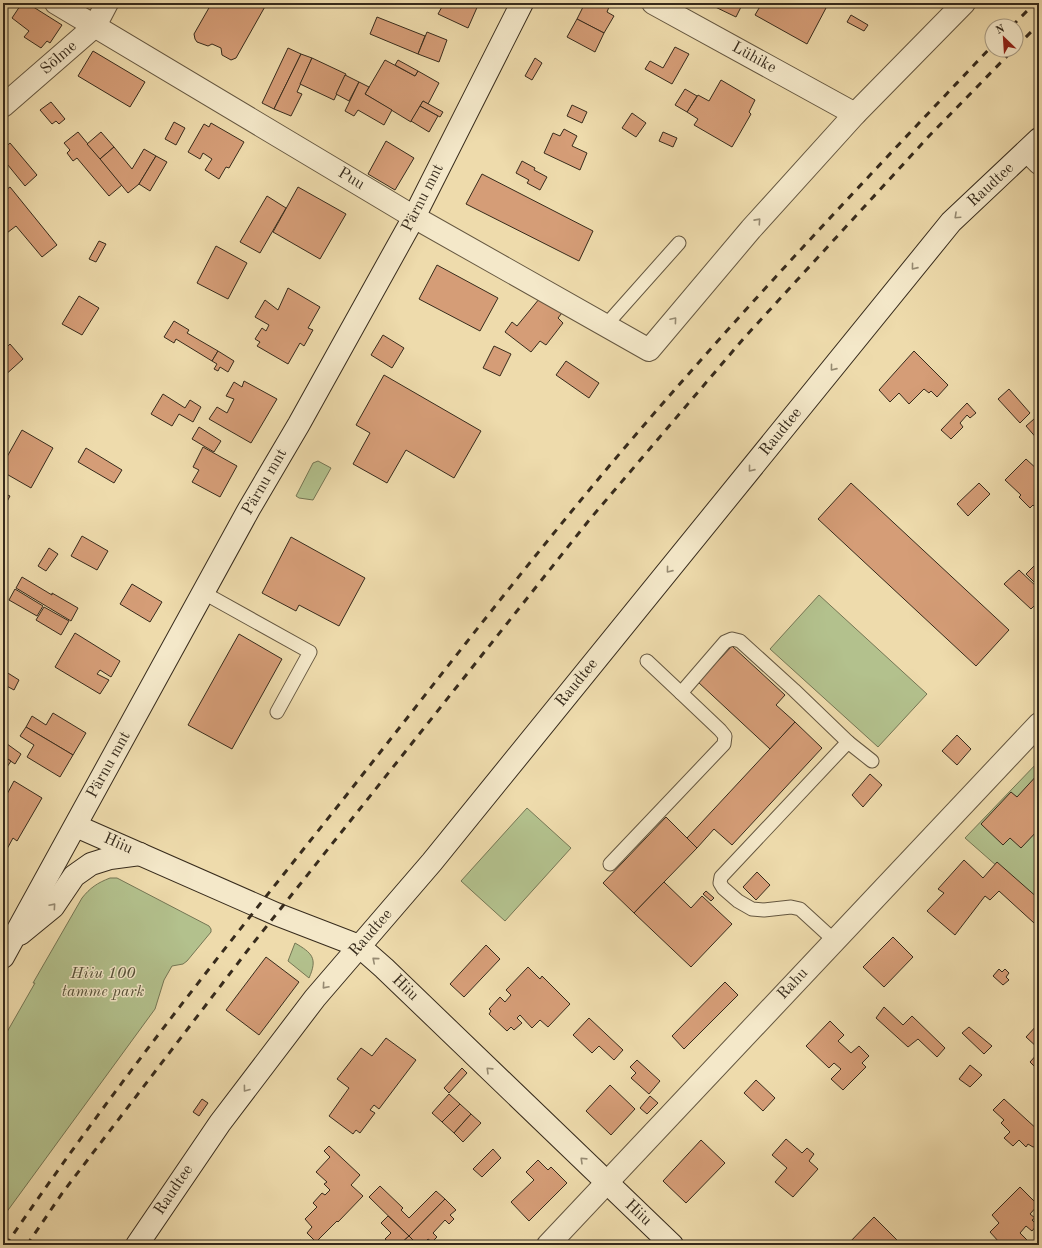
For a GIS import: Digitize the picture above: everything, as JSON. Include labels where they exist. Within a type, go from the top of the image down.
[{"type":"street","name":"Puu","points":[[56,3],[414,217],[649,350],[752,229],[854,114]]},
{"type":"street","name":"Sõlme","points":[[3,106],[95,26],[107,3]]},
{"type":"street","name":"Pärnu mnt","points":[[8,948],[249,509],[299,424],[414,217],[522,3]]},
{"type":"street","name":"Lühike","points":[[653,3],[854,114]]},
{"type":"street","points":[[854,114],[964,3]]},
{"type":"street","name":"Raudtee","points":[[137,1245],[220,1123],[315,998],[432,862],[951,222],[1035,151]]},
{"type":"street","name":"Rahu","points":[[548,1245],[1039,724]]},
{"type":"street","name":"Hiiu","points":[[76,826],[276,914],[359,946],[384,968],[672,1245]]},
{"type":"street","points":[[8,948],[53,907],[74,876],[91,864],[110,858],[140,854]]},
{"type":"lane","points":[[606,325],[679,242]]},
{"type":"lane","points":[[204,593],[310,652],[277,712]]},
{"type":"lane","points":[[681,693],[725,642],[732,639],[740,641],[848,742],[872,761]]},
{"type":"lane","points":[[610,864],[724,744],[725,736],[720,730],[647,661]]},
{"type":"lane","points":[[834,940],[800,909],[791,907],[764,910],[752,909],[738,901],[723,888],[720,883],[721,877],[840,753],[848,742]]},
{"type":"green space","points":[[318,461],[331,468],[313,500],[299,498],[296,496],[313,463]]},
{"type":"green space","points":[[819,595],[927,694],[878,747],[770,649]]},
{"type":"green space","points":[[1039,761],[1039,903],[965,838]]},
{"type":"green space","points":[[527,808],[571,848],[505,921],[461,881]]},
{"type":"green space","name":"Hiiu 100 tamme park","points":[[110,878],[117,878],[209,926],[211,932],[187,961],[183,964],[172,966],[164,980],[155,1009],[3,1217],[3,1039],[35,983],[33,983],[82,898],[94,886]]},
{"type":"green space","points":[[295,943],[306,950],[312,957],[313,966],[309,978],[288,961]]},
{"type":"building","points":[[22,3],[27,3],[62,25],[50,43],[47,41],[41,48],[24,37],[29,31],[12,18]]},
{"type":"building","points":[[205,3],[267,3],[236,58],[231,60],[222,55],[221,48],[212,44],[208,46],[197,42],[195,39],[194,34],[210,6]]},
{"type":"building","points":[[444,3],[479,3],[468,28],[438,14]]},
{"type":"building","points":[[585,3],[602,3],[609,7],[607,12],[614,16],[604,33],[577,19]]},
{"type":"building","points":[[707,3],[743,3],[736,17]]},
{"type":"building","points":[[762,3],[815,3],[826,8],[807,44],[755,15]]},
{"type":"building","points":[[851,15],[868,25],[864,31],[847,22]]},
{"type":"building","points":[[377,17],[425,36],[418,54],[370,34]]},
{"type":"building","points":[[577,19],[604,33],[595,52],[567,37]]},
{"type":"building","points":[[427,32],[447,40],[439,62],[418,54]]},
{"type":"building","points":[[675,47],[689,54],[672,84],[645,69],[650,61],[663,68]]},
{"type":"building","points":[[288,48],[301,54],[274,109],[262,103]]},
{"type":"building","points":[[93,51],[145,82],[130,107],[78,76]]},
{"type":"building","points":[[301,54],[312,58],[297,92],[302,94],[291,116],[274,109]]},
{"type":"building","points":[[312,58],[346,74],[334,100],[300,84]]},
{"type":"building","points":[[535,58],[542,63],[532,80],[525,76]]},
{"type":"building","points":[[385,60],[415,76],[418,71],[439,83],[428,104],[423,101],[411,122],[365,94]]},
{"type":"building","points":[[398,60],[418,71],[415,76],[395,65]]},
{"type":"building","points":[[345,75],[359,82],[349,101],[336,94]]},
{"type":"building","points":[[721,80],[755,100],[749,112],[751,114],[732,147],[694,125],[698,119],[687,112],[698,95],[709,101]]},
{"type":"building","points":[[359,82],[369,87],[365,94],[392,110],[384,125],[358,110],[354,116],[345,111]]},
{"type":"building","points":[[685,89],[697,96],[687,112],[675,105]]},
{"type":"building","points":[[423,101],[443,112],[440,117],[420,106]]},
{"type":"building","points":[[51,102],[65,119],[59,124],[56,121],[52,124],[40,110]]},
{"type":"building","points":[[572,105],[587,112],[582,123],[567,116]]},
{"type":"building","points":[[420,106],[438,116],[429,132],[411,121]]},
{"type":"building","points":[[632,113],[646,123],[636,137],[622,128]]},
{"type":"building","points":[[174,122],[185,128],[176,145],[165,139]]},
{"type":"building","points":[[211,123],[244,142],[229,168],[226,167],[219,179],[205,170],[212,159],[203,153],[200,159],[188,152],[204,124],[209,127]]},
{"type":"building","points":[[564,129],[577,136],[572,146],[587,153],[580,170],[544,153],[553,133],[560,136]]},
{"type":"building","points":[[78,132],[122,185],[109,196],[77,158],[73,161],[67,153],[70,150],[64,143]]},
{"type":"building","points":[[101,132],[114,147],[100,159],[87,144]]},
{"type":"building","points":[[663,132],[677,138],[673,147],[659,141]]},
{"type":"building","points":[[386,141],[414,158],[395,190],[368,174]]},
{"type":"building","points":[[10,143],[37,175],[25,186],[3,159],[3,149]]},
{"type":"building","points":[[114,147],[132,169],[144,149],[156,156],[139,184],[128,193],[100,159]]},
{"type":"building","points":[[156,156],[167,162],[150,191],[139,184]]},
{"type":"building","points":[[522,161],[547,177],[540,190],[527,183],[529,180],[516,173]]},
{"type":"building","points":[[482,174],[593,231],[579,261],[466,204]]},
{"type":"building","points":[[10,187],[57,245],[42,257],[16,226],[3,236],[3,192]]},
{"type":"building","points":[[298,187],[346,214],[320,259],[273,232]]},
{"type":"building","points":[[267,196],[286,208],[260,253],[240,242]]},
{"type":"building","points":[[99,241],[106,244],[96,262],[89,259]]},
{"type":"building","points":[[216,246],[247,263],[228,299],[197,283]]},
{"type":"building","points":[[437,265],[498,298],[480,331],[419,299]]},
{"type":"building","points":[[288,288],[320,307],[308,328],[313,330],[304,346],[300,343],[288,364],[257,346],[260,342],[255,339],[262,328],[266,331],[269,325],[255,317],[265,300],[278,310]]},
{"type":"building","points":[[544,293],[565,309],[558,318],[563,323],[546,345],[540,341],[531,352],[505,332],[512,322],[517,326]]},
{"type":"building","points":[[79,296],[99,308],[82,335],[62,324]]},
{"type":"building","points":[[174,321],[189,330],[187,333],[218,351],[212,361],[176,339],[174,343],[164,337]]},
{"type":"building","points":[[383,335],[404,348],[392,368],[371,355]]},
{"type":"building","points":[[10,344],[23,359],[3,377],[3,351]]},
{"type":"building","points":[[494,346],[511,354],[500,376],[483,368]]},
{"type":"building","points":[[218,351],[234,361],[228,372],[220,367],[218,371],[214,369],[217,364],[212,361]]},
{"type":"building","points":[[914,351],[948,385],[937,397],[931,391],[929,393],[924,389],[909,404],[899,393],[890,402],[879,390]]},
{"type":"building","points":[[566,361],[599,383],[589,398],[556,375]]},
{"type":"building","points":[[384,375],[481,431],[454,478],[406,450],[387,483],[353,464],[370,433],[356,425]]},
{"type":"building","points":[[244,381],[277,399],[251,443],[209,419],[217,407],[227,413],[234,399],[226,396],[234,382],[242,387]]},
{"type":"building","points":[[1009,389],[1030,413],[1020,423],[998,399]]},
{"type":"building","points":[[163,394],[185,408],[190,400],[201,407],[193,422],[179,414],[172,426],[151,414]]},
{"type":"building","points":[[967,403],[976,413],[970,418],[967,415],[960,423],[963,427],[951,439],[941,430]]},
{"type":"building","points":[[1034,419],[1039,425],[1039,441],[1026,426]]},
{"type":"building","points":[[199,427],[221,441],[214,452],[192,439]]},
{"type":"building","points":[[22,430],[53,448],[31,488],[3,472],[3,464]]},
{"type":"building","points":[[203,447],[237,466],[220,497],[192,482],[199,470],[193,467]]},
{"type":"building","points":[[86,448],[122,470],[114,483],[78,462]]},
{"type":"building","points":[[1026,459],[1039,471],[1039,511],[1033,505],[1030,508],[1019,497],[1021,495],[1005,480]]},
{"type":"building","points":[[851,483],[1009,630],[976,666],[818,519]]},
{"type":"building","points":[[979,483],[990,494],[968,516],[957,504]]},
{"type":"building","points":[[3,493],[10,496],[3,509]]},
{"type":"building","points":[[82,536],[108,551],[97,570],[71,556]]},
{"type":"building","points":[[291,537],[365,578],[339,626],[299,605],[296,611],[262,593]]},
{"type":"building","points":[[49,548],[58,554],[46,571],[38,566]]},
{"type":"building","points":[[1039,561],[1039,587],[1026,574]]},
{"type":"building","points":[[1019,570],[1039,589],[1039,601],[1031,609],[1004,584]]},
{"type":"building","points":[[22,577],[52,595],[52,593],[78,608],[71,621],[16,588]]},
{"type":"building","points":[[132,584],[162,602],[150,622],[120,604]]},
{"type":"building","points":[[15,589],[43,606],[37,616],[9,600]]},
{"type":"building","points":[[44,607],[69,621],[61,635],[36,620]]},
{"type":"building","points":[[75,633],[120,661],[111,677],[100,670],[97,674],[109,680],[100,694],[55,667]]},
{"type":"building","points":[[239,634],[282,659],[232,749],[188,725]]},
{"type":"building","points":[[732,646],[785,695],[776,705],[795,722],[770,749],[698,682]]},
{"type":"building","points":[[3,670],[19,680],[14,690],[3,684]]},
{"type":"building","points":[[53,713],[86,733],[73,755],[26,727],[32,716],[46,725]]},
{"type":"building","points":[[795,722],[822,748],[732,845],[714,829],[697,848],[687,838]]},
{"type":"building","points":[[26,727],[73,755],[60,777],[27,757],[34,745],[20,736]]},
{"type":"building","points":[[957,735],[971,749],[957,765],[942,751]]},
{"type":"building","points":[[3,741],[21,754],[15,764],[3,756]]},
{"type":"building","points":[[3,756],[11,761],[3,773]]},
{"type":"building","points":[[1039,773],[1039,829],[1021,848],[1010,838],[1003,845],[981,824],[1011,792],[1017,797]]},
{"type":"building","points":[[870,774],[882,785],[863,807],[852,795]]},
{"type":"building","points":[[14,781],[42,798],[17,841],[13,838],[7,849],[3,846],[3,794],[6,796]]},
{"type":"building","points":[[666,817],[697,848],[634,913],[603,883]]},
{"type":"building","points":[[964,860],[983,878],[997,862],[1039,899],[1039,917],[1034,923],[999,891],[990,900],[985,896],[955,935],[927,911],[944,893],[938,889]]},
{"type":"building","points":[[757,872],[770,885],[756,900],[743,887]]},
{"type":"building","points":[[664,882],[691,908],[702,896],[732,924],[691,967],[634,913]]},
{"type":"building","points":[[706,891],[714,898],[711,901],[703,894]]},
{"type":"building","points":[[893,937],[913,957],[884,987],[863,967]]},
{"type":"building","points":[[486,945],[500,959],[464,997],[450,984]]},
{"type":"building","points":[[266,957],[299,982],[259,1035],[226,1010]]},
{"type":"building","points":[[528,967],[540,979],[542,976],[570,1004],[548,1027],[540,1020],[532,1028],[520,1015],[517,1018],[522,1023],[514,1030],[511,1027],[507,1031],[489,1014],[491,1011],[489,1009],[500,997],[505,1002],[511,995],[506,990]]},
{"type":"building","points":[[999,969],[1002,972],[1005,969],[1009,973],[1006,977],[1009,980],[1003,985],[993,976]]},
{"type":"building","points":[[725,982],[738,995],[684,1049],[672,1036]]},
{"type":"building","points":[[884,1007],[903,1025],[912,1016],[945,1048],[937,1057],[918,1039],[908,1047],[876,1018]]},
{"type":"building","points":[[589,1018],[623,1050],[614,1060],[599,1046],[592,1053],[573,1035]]},
{"type":"building","points":[[830,1021],[844,1035],[838,1041],[851,1053],[859,1046],[869,1056],[862,1063],[866,1067],[843,1090],[831,1079],[841,1069],[834,1063],[829,1068],[806,1046]]},
{"type":"building","points":[[1039,1023],[1039,1049],[1026,1037]]},
{"type":"building","points":[[969,1027],[992,1046],[984,1054],[962,1033]]},
{"type":"building","points":[[386,1038],[416,1060],[379,1109],[374,1105],[370,1110],[375,1113],[360,1133],[356,1130],[353,1134],[329,1116],[349,1088],[337,1079],[361,1048],[372,1056]]},
{"type":"building","points":[[1039,1052],[1039,1071],[1030,1062]]},
{"type":"building","points":[[637,1060],[660,1081],[649,1094],[631,1078],[636,1073],[630,1067]]},
{"type":"building","points":[[970,1065],[982,1075],[970,1087],[959,1079]]},
{"type":"building","points":[[462,1068],[467,1073],[449,1093],[444,1088]]},
{"type":"building","points":[[756,1080],[775,1098],[763,1111],[744,1093]]},
{"type":"building","points":[[610,1085],[635,1109],[611,1135],[586,1111]]},
{"type":"building","points":[[449,1094],[460,1104],[442,1122],[432,1113]]},
{"type":"building","points":[[650,1096],[658,1103],[647,1114],[640,1108]]},
{"type":"building","points":[[202,1099],[208,1103],[199,1116],[193,1112]]},
{"type":"building","points":[[1004,1099],[1039,1131],[1039,1146],[1033,1147],[1028,1144],[1026,1147],[1019,1140],[1013,1146],[1004,1138],[1010,1132],[1001,1123],[1004,1120],[993,1110]]},
{"type":"building","points":[[460,1104],[471,1114],[454,1133],[442,1122]]},
{"type":"building","points":[[471,1114],[481,1123],[463,1142],[454,1133]]},
{"type":"building","points":[[786,1139],[802,1153],[807,1148],[814,1154],[809,1161],[818,1169],[793,1197],[775,1182],[787,1168],[772,1155]]},
{"type":"building","points":[[701,1140],[725,1163],[686,1203],[663,1181]]},
{"type":"building","points":[[329,1146],[360,1175],[351,1185],[363,1196],[316,1242],[307,1233],[312,1227],[305,1219],[317,1207],[313,1203],[322,1193],[325,1195],[330,1190],[324,1184],[327,1182],[316,1172],[330,1157],[324,1151]]},
{"type":"building","points":[[493,1149],[501,1158],[482,1177],[473,1169]]},
{"type":"building","points":[[538,1160],[548,1170],[551,1167],[567,1183],[529,1221],[511,1202],[534,1180],[526,1172]]},
{"type":"building","points":[[380,1186],[403,1208],[401,1210],[409,1218],[436,1191],[445,1199],[409,1236],[369,1197]]},
{"type":"building","points":[[1020,1187],[1038,1205],[1030,1214],[1035,1218],[1032,1220],[1037,1225],[1032,1231],[1026,1226],[1020,1233],[1032,1245],[996,1245],[999,1242],[990,1232],[999,1223],[992,1215]]},
{"type":"building","points":[[445,1199],[456,1210],[450,1215],[454,1219],[449,1224],[445,1220],[433,1233],[437,1237],[432,1242],[428,1239],[422,1245],[418,1245],[409,1236]]},
{"type":"building","points":[[388,1216],[409,1236],[399,1245],[392,1245],[385,1239],[391,1233],[381,1223]]},
{"type":"building","points":[[874,1217],[902,1245],[848,1244]]},
{"type":"building","points":[[409,1236],[418,1245],[399,1245]]},
{"type":"building","points":[[300,1240],[306,1245],[295,1245]]},
{"type":"railway","points":[[1020,18],[1035,3]]},
{"type":"railway","points":[[1024,39],[1039,24]]},
{"type":"railway","points":[[6,1245],[87,1130],[171,1018],[463,647],[582,499],[664,402],[744,311],[984,54]]},
{"type":"railway","points":[[27,1245],[63,1192],[251,946],[590,519],[744,338],[930,135],[1005,58]]}]
